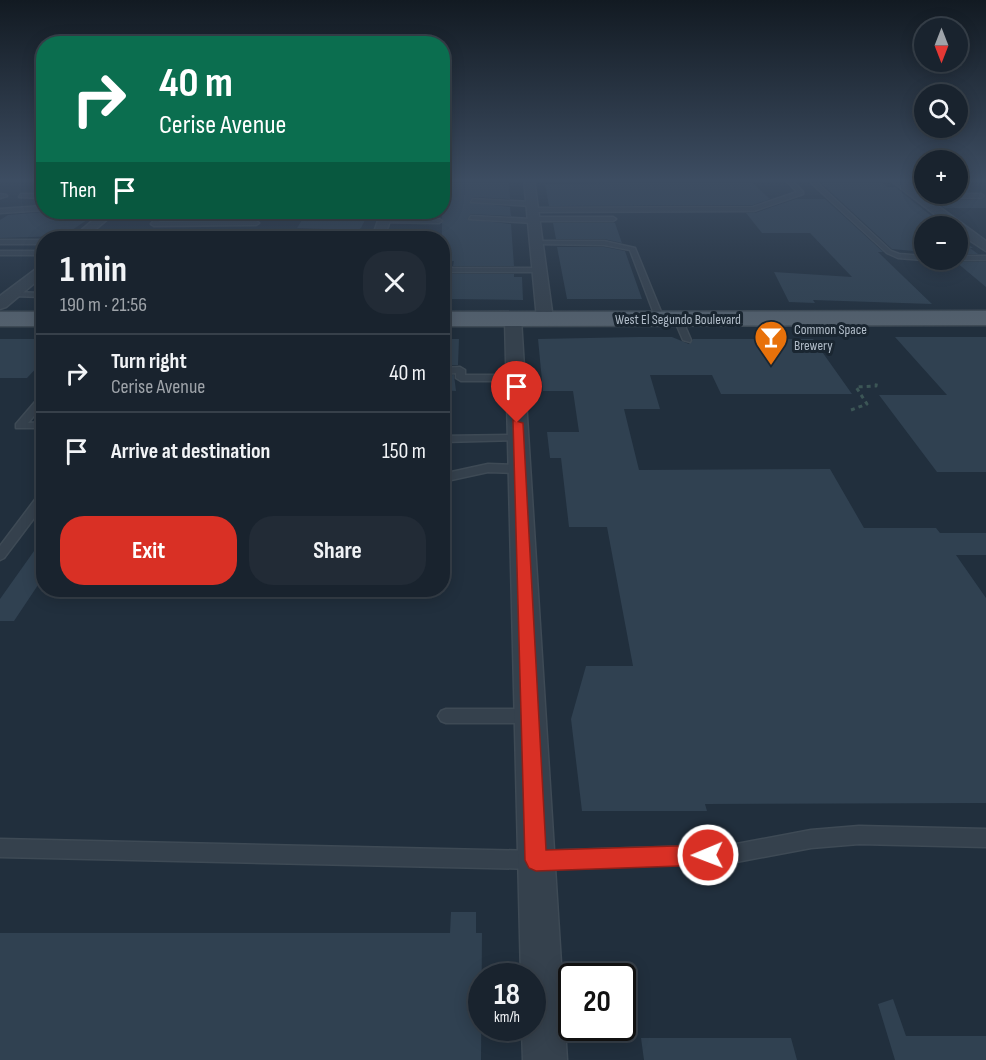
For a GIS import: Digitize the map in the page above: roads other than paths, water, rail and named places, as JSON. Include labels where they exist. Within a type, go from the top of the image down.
[{"type":"main road","name":"West El Segundo Boulevard","points":[[450,319],[986,318]]},
{"type":"main road","points":[[0,319],[36,319]]},
{"type":"street","points":[[535,228],[545,319]]},
{"type":"street","points":[[961,228],[986,247]]},
{"type":"street","points":[[0,304],[36,274]]},
{"type":"street","points":[[513,319],[518,438],[517,469],[545,1060]]},
{"type":"lane","points":[[864,228],[889,252],[898,256],[914,257]]},
{"type":"lane","points":[[0,242],[36,242]]},
{"type":"lane","points":[[537,243],[604,243],[633,249],[669,319],[687,340]]},
{"type":"lane","points":[[0,253],[36,253]]},
{"type":"lane","points":[[968,258],[986,258]]},
{"type":"lane","points":[[450,270],[540,270]]},
{"type":"lane","points":[[12,294],[36,295]]},
{"type":"lane","points":[[450,371],[460,370],[461,378],[515,378]]},
{"type":"lane","points":[[36,407],[20,426],[36,425]]},
{"type":"lane","points":[[450,439],[518,438]]},
{"type":"lane","points":[[450,476],[488,468],[517,469]]},
{"type":"lane","points":[[0,555],[36,507]]},
{"type":"lane","points":[[446,716],[529,716]]},
{"type":"lane","points":[[0,848],[536,860],[730,854],[811,839],[859,835],[986,838]]},
{"type":"place","name":"Common Space Brewery","points":[[771,366]]}]
